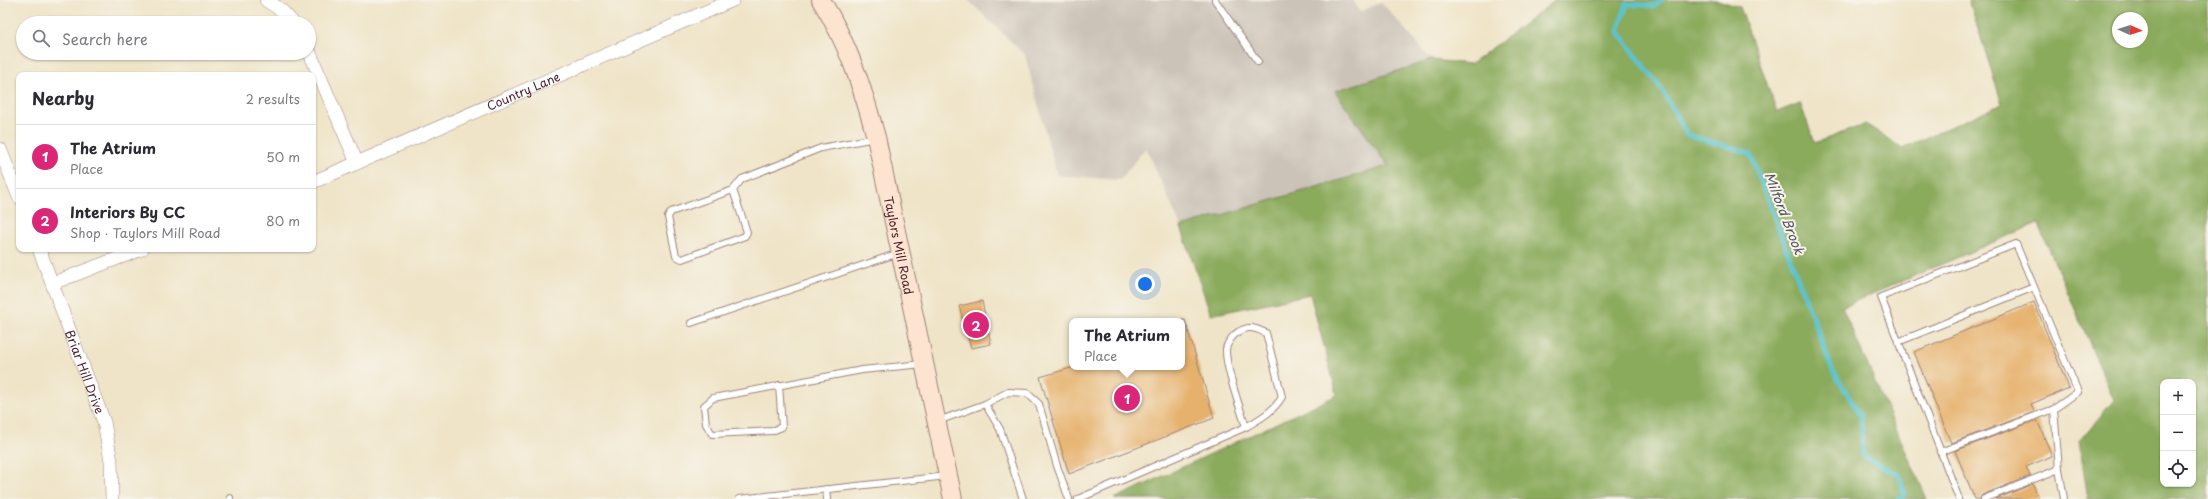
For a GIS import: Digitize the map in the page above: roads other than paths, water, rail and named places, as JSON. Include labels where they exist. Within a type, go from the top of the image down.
[{"type":"street","points":[[266,0],[281,10],[287,16]]},
{"type":"street","name":"Country Lane","points":[[316,181],[734,0]]},
{"type":"street","name":"Taylors Mill Road","points":[[821,0],[835,23],[850,54],[864,90],[876,137],[953,499]]},
{"type":"street","points":[[313,60],[357,163]]},
{"type":"street","points":[[0,149],[16,189]]},
{"type":"street","name":"Briar Hill Drive","points":[[40,252],[104,422],[111,460],[112,499]]},
{"type":"street","points":[[53,283],[134,252]]},
{"type":"lane","points":[[1215,0],[1258,62]]},
{"type":"lane","points":[[733,190],[747,232],[745,236],[682,259],[676,256],[668,217],[671,212],[733,190],[742,179],[821,148],[876,137]]},
{"type":"lane","points":[[1940,452],[2054,409],[2078,392],[2016,244],[1881,297],[1940,452],[1959,499]]},
{"type":"lane","points":[[691,323],[901,252]]},
{"type":"lane","points":[[1898,342],[2034,287]]},
{"type":"lane","points":[[1078,499],[1246,427],[1266,416],[1276,408],[1282,397],[1266,333],[1255,327],[1245,328],[1235,334],[1226,348],[1227,360],[1246,427]]},
{"type":"lane","points":[[779,385],[782,427],[772,431],[712,434],[706,424],[704,406],[713,398],[779,385],[862,370],[924,364]]},
{"type":"lane","points":[[937,421],[985,404],[1008,392],[1027,393],[1039,404],[1057,466],[1069,499]]},
{"type":"lane","points":[[985,404],[1000,429],[1023,499]]},
{"type":"lane","points":[[2054,409],[2059,469],[2064,499]]},
{"type":"lane","points":[[1984,499],[2059,469]]},
{"type":"lane","points":[[739,499],[949,476]]},
{"type":"lane","points":[[826,489],[827,499]]},
{"type":"waterway","name":"Milford Brook","points":[[1663,0],[1653,6],[1627,4],[1618,31],[1662,90],[1687,135],[1750,153],[1832,369],[1861,417],[1863,456],[1899,475],[1905,495],[1898,499]]},
{"type":"place","name":"Interiors By CC","points":[[976,325]]},
{"type":"place","name":"The Atrium","points":[[1127,398]]}]
